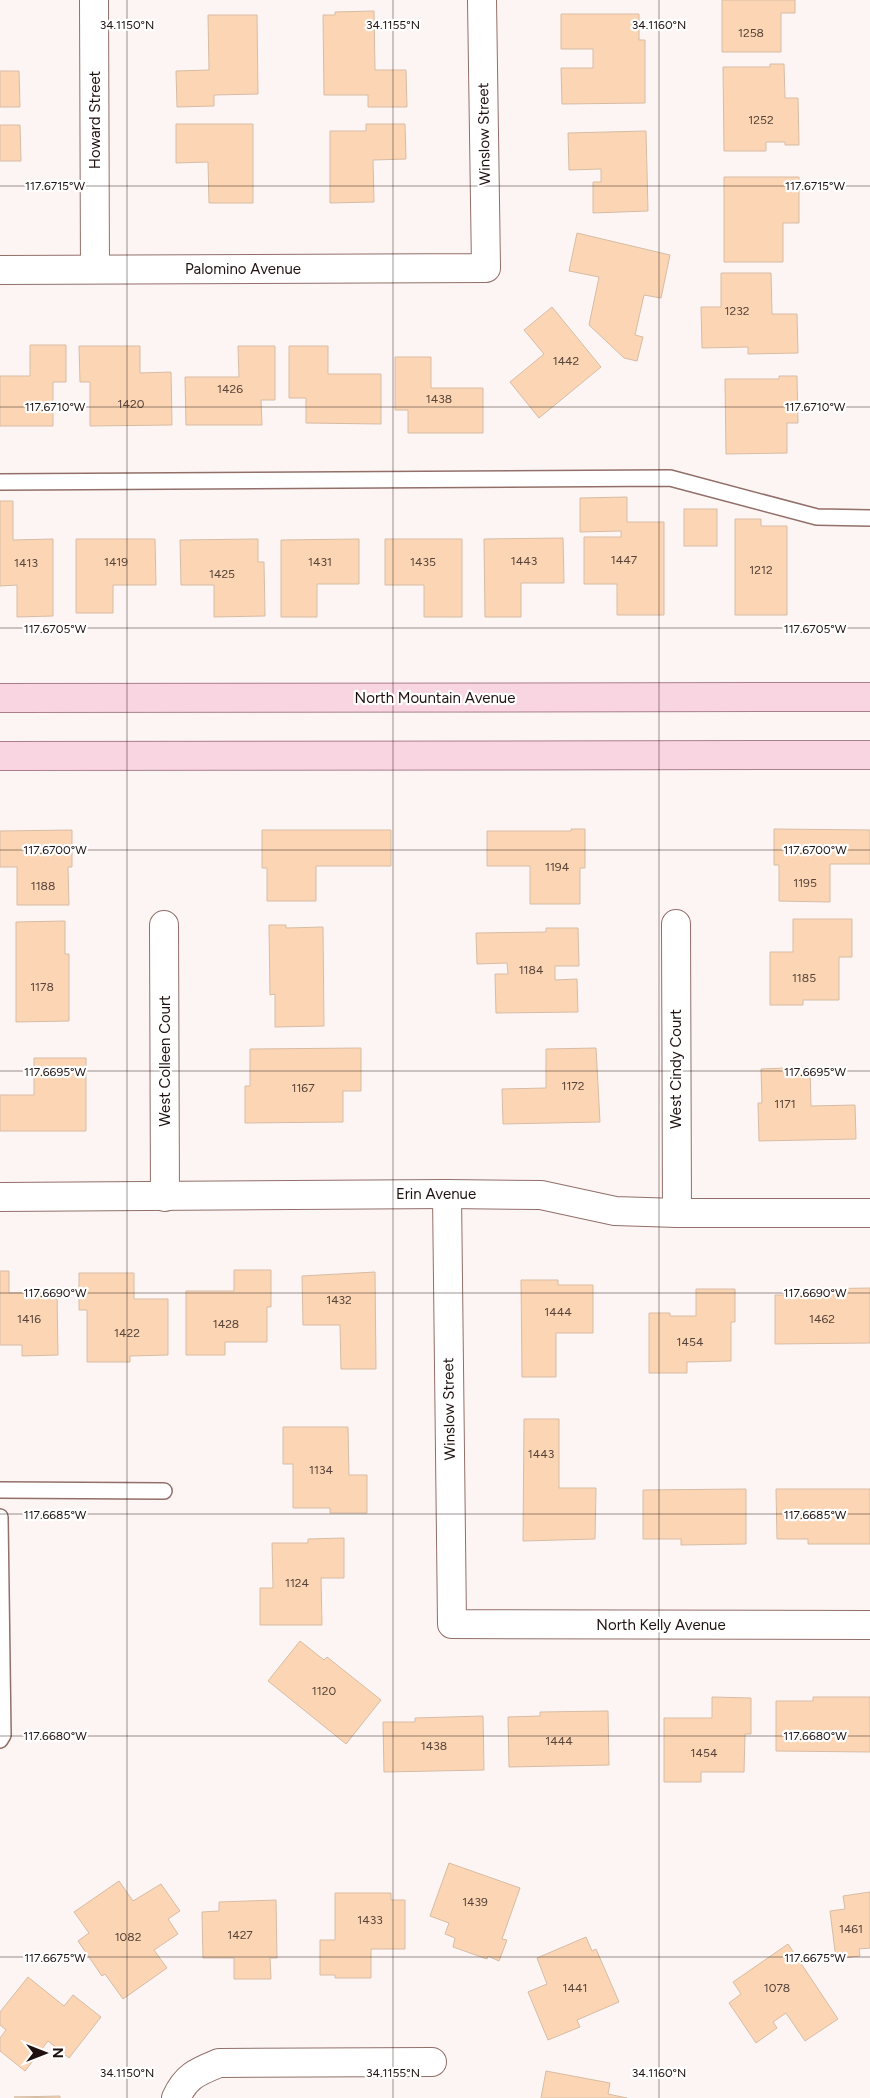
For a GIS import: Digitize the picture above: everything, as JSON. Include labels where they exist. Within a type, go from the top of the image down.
[{"type":"main road","name":"North Mountain Avenue","points":[[0,698],[870,697]]},
{"type":"main road","points":[[0,756],[870,756]]},
{"type":"street","name":"Howard Street","points":[[94,0],[95,269]]},
{"type":"street","name":"Winslow Street","points":[[482,0],[486,268]]},
{"type":"street","name":"Palomino Avenue","points":[[0,270],[486,268]]},
{"type":"street","name":"West Cindy Court","points":[[676,924],[677,1213]]},
{"type":"street","name":"West Colleen Court","points":[[164,925],[166,1197]]},
{"type":"street","name":"Winslow Street","points":[[447,1194],[452,1624]]},
{"type":"street","name":"Erin Avenue","points":[[0,1197],[541,1195],[615,1211],[677,1213],[870,1212]]},
{"type":"street","name":"North Kelly Avenue","points":[[452,1624],[870,1625]]},
{"type":"street","points":[[176,2098],[182,2084],[200,2070],[219,2063],[432,2062]]},
{"type":"lane","points":[[0,482],[670,478],[817,517],[870,518]]},
{"type":"lane","points":[[0,1490],[164,1491]]},
{"type":"lane","points":[[0,1517],[2,1735],[0,1740]]},
{"type":"building","points":[[722,0],[795,0],[795,13],[781,13],[781,52],[722,52]]},
{"type":"building","points":[[374,11],[375,70],[406,70],[407,107],[368,107],[368,95],[324,95],[323,15],[335,15],[335,12]]},
{"type":"building","points":[[561,14],[639,14],[639,40],[645,40],[645,103],[562,104],[561,68],[593,68],[593,49],[561,49]]},
{"type":"building","points":[[208,15],[257,15],[258,94],[214,95],[214,106],[177,107],[176,71],[209,70]]},
{"type":"building","points":[[770,64],[784,64],[785,98],[798,98],[799,145],[785,145],[785,142],[766,142],[766,151],[724,151],[723,67],[770,67]]},
{"type":"building","points":[[0,71],[19,71],[20,107],[0,107]]},
{"type":"building","points":[[176,124],[253,124],[253,203],[209,203],[208,162],[176,163]]},
{"type":"building","points":[[366,124],[405,124],[406,159],[373,160],[374,202],[330,203],[330,131],[366,131]]},
{"type":"building","points":[[0,125],[20,125],[21,161],[0,161]]},
{"type":"building","points":[[646,131],[648,211],[593,213],[593,182],[601,182],[601,169],[569,170],[568,133]]},
{"type":"building","points":[[724,177],[799,177],[799,223],[783,223],[783,262],[724,262]]},
{"type":"building","points":[[577,233],[670,255],[661,298],[644,295],[635,335],[643,337],[637,361],[624,358],[589,325],[599,277],[569,271]]},
{"type":"building","points":[[721,273],[771,273],[772,314],[797,314],[798,353],[748,354],[748,347],[702,348],[701,307],[721,307]]},
{"type":"building","points":[[552,307],[601,367],[539,418],[510,382],[544,354],[524,330]]},
{"type":"building","points":[[30,345],[66,345],[66,382],[53,382],[53,426],[0,426],[0,376],[30,376]]},
{"type":"building","points":[[79,346],[140,346],[140,373],[171,372],[172,425],[90,426],[90,382],[80,382]]},
{"type":"building","points":[[238,346],[275,346],[275,400],[261,400],[262,425],[186,425],[185,377],[239,377]]},
{"type":"building","points":[[289,346],[328,346],[328,374],[381,374],[381,424],[306,423],[306,398],[289,398]]},
{"type":"building","points":[[395,357],[431,357],[431,388],[483,388],[483,433],[408,433],[408,410],[395,410]]},
{"type":"building","points":[[779,376],[797,376],[798,423],[787,423],[787,453],[726,454],[725,379],[779,379]]},
{"type":"building","points":[[627,497],[627,522],[664,522],[664,615],[617,615],[617,584],[584,584],[584,537],[621,537],[621,531],[580,532],[580,498]]},
{"type":"building","points":[[0,501],[13,501],[13,540],[53,539],[53,616],[17,617],[17,585],[0,586]]},
{"type":"building","points":[[684,509],[717,509],[717,546],[684,546]]},
{"type":"building","points":[[735,519],[761,519],[761,526],[787,526],[787,615],[735,615]]},
{"type":"building","points":[[563,538],[564,583],[521,583],[521,617],[485,617],[484,539]]},
{"type":"building","points":[[76,539],[155,539],[156,585],[113,585],[113,613],[76,613]]},
{"type":"building","points":[[258,539],[258,562],[264,562],[265,616],[214,617],[214,585],[181,585],[180,540]]},
{"type":"building","points":[[359,539],[359,584],[317,584],[317,617],[281,617],[281,540]]},
{"type":"building","points":[[385,539],[462,539],[462,617],[424,617],[424,585],[385,585]]},
{"type":"building","points":[[571,829],[585,829],[585,868],[580,868],[580,904],[530,904],[530,866],[487,866],[487,831],[571,831]]},
{"type":"building","points":[[774,829],[870,830],[870,864],[830,864],[830,902],[779,901],[779,865],[774,865]]},
{"type":"building","points":[[72,830],[72,867],[68,867],[69,905],[17,905],[17,867],[0,867],[0,831]]},
{"type":"building","points":[[262,830],[391,830],[391,866],[316,866],[316,901],[267,901],[267,868],[262,868]]},
{"type":"building","points":[[793,919],[852,919],[852,957],[839,957],[839,1000],[803,1000],[803,1005],[770,1005],[770,952],[793,952]]},
{"type":"building","points":[[65,921],[65,954],[69,954],[69,1021],[16,1022],[16,922]]},
{"type":"building","points":[[269,925],[286,925],[286,928],[323,927],[324,1026],[275,1027],[275,994],[270,995]]},
{"type":"building","points":[[546,928],[578,928],[579,966],[555,966],[555,980],[577,979],[578,1012],[496,1013],[495,974],[508,974],[507,963],[477,964],[476,933],[546,932]]},
{"type":"building","points":[[361,1048],[361,1091],[343,1091],[343,1122],[245,1123],[245,1086],[250,1086],[250,1049]]},
{"type":"building","points":[[596,1048],[600,1122],[503,1124],[502,1089],[546,1088],[546,1049]]},
{"type":"building","points":[[34,1058],[86,1058],[86,1131],[0,1131],[0,1095],[34,1095]]},
{"type":"building","points":[[810,1067],[811,1106],[855,1105],[856,1139],[759,1141],[758,1103],[762,1103],[761,1069]]},
{"type":"building","points":[[234,1270],[271,1270],[271,1307],[267,1307],[267,1342],[225,1342],[225,1355],[186,1355],[186,1291],[234,1291]]},
{"type":"building","points":[[0,1271],[9,1271],[9,1293],[57,1292],[58,1355],[22,1356],[22,1345],[0,1345]]},
{"type":"building","points":[[375,1272],[376,1369],[341,1369],[340,1325],[303,1325],[302,1276]]},
{"type":"building","points":[[79,1273],[134,1273],[134,1299],[168,1299],[168,1355],[130,1356],[130,1362],[87,1362],[87,1310],[79,1310]]},
{"type":"building","points":[[521,1280],[558,1280],[558,1285],[593,1285],[593,1333],[556,1333],[556,1377],[522,1377]]},
{"type":"building","points":[[870,1288],[870,1343],[775,1344],[775,1295],[810,1295],[809,1289]]},
{"type":"building","points":[[696,1289],[735,1289],[735,1322],[731,1322],[731,1361],[687,1362],[687,1373],[649,1373],[649,1313],[670,1313],[670,1316],[696,1316]]},
{"type":"building","points":[[524,1419],[559,1419],[559,1488],[596,1488],[595,1539],[523,1541]]},
{"type":"building","points":[[283,1427],[348,1427],[349,1475],[367,1475],[367,1513],[330,1513],[330,1508],[293,1508],[293,1464],[283,1464]]},
{"type":"building","points":[[746,1489],[746,1544],[681,1545],[681,1539],[643,1539],[643,1490]]},
{"type":"building","points":[[776,1489],[870,1489],[870,1544],[808,1544],[808,1539],[777,1539]]},
{"type":"building","points":[[344,1538],[344,1578],[321,1578],[322,1625],[260,1625],[260,1588],[273,1588],[272,1543],[308,1543],[308,1539]]},
{"type":"building","points":[[300,1641],[324,1660],[327,1657],[381,1700],[346,1744],[268,1681]]},
{"type":"building","points":[[712,1697],[751,1698],[751,1734],[745,1734],[744,1772],[701,1772],[701,1782],[664,1782],[664,1718],[712,1718]]},
{"type":"building","points":[[813,1697],[870,1697],[870,1752],[776,1751],[776,1701],[813,1701]]},
{"type":"building","points":[[608,1711],[609,1765],[509,1767],[508,1717],[540,1716],[540,1712]]},
{"type":"building","points":[[483,1716],[484,1770],[384,1772],[383,1722],[415,1722],[415,1718]]},
{"type":"building","points":[[449,1863],[520,1888],[502,1939],[507,1940],[499,1961],[488,1956],[487,1959],[453,1947],[455,1938],[445,1934],[449,1923],[430,1916]]},
{"type":"building","points":[[119,1881],[133,1901],[161,1884],[180,1911],[168,1919],[178,1934],[154,1950],[167,1968],[123,1999],[105,1974],[102,1976],[78,1941],[89,1933],[74,1912]]},
{"type":"building","points":[[870,1892],[870,1948],[859,1949],[860,1956],[836,1959],[830,1911],[845,1909],[843,1896]]},
{"type":"building","points":[[335,1893],[391,1893],[391,1900],[405,1900],[405,1949],[371,1949],[371,1978],[335,1978],[335,1975],[320,1975],[320,1940],[335,1940]]},
{"type":"building","points":[[276,1900],[277,1958],[270,1958],[271,1979],[234,1979],[234,1958],[203,1958],[202,1912],[219,1911],[219,1902]]},
{"type":"building","points":[[586,1937],[592,1951],[596,1949],[619,2002],[577,2020],[580,2027],[548,2040],[528,1992],[547,1984],[537,1958]]},
{"type":"building","points":[[788,1944],[838,2019],[805,2041],[786,2013],[773,2022],[777,2028],[756,2043],[729,2003],[741,1994],[733,1982]]},
{"type":"building","points":[[28,1977],[64,2006],[73,1995],[101,2017],[69,2058],[48,2041],[25,2071],[0,2051],[0,2038],[6,2030],[0,2025],[0,2012]]},
{"type":"building","points":[[546,2071],[610,2083],[608,2094],[627,2098],[541,2098]]},
{"type":"building","points":[[60,2096],[60,2098],[14,2097]]}]
